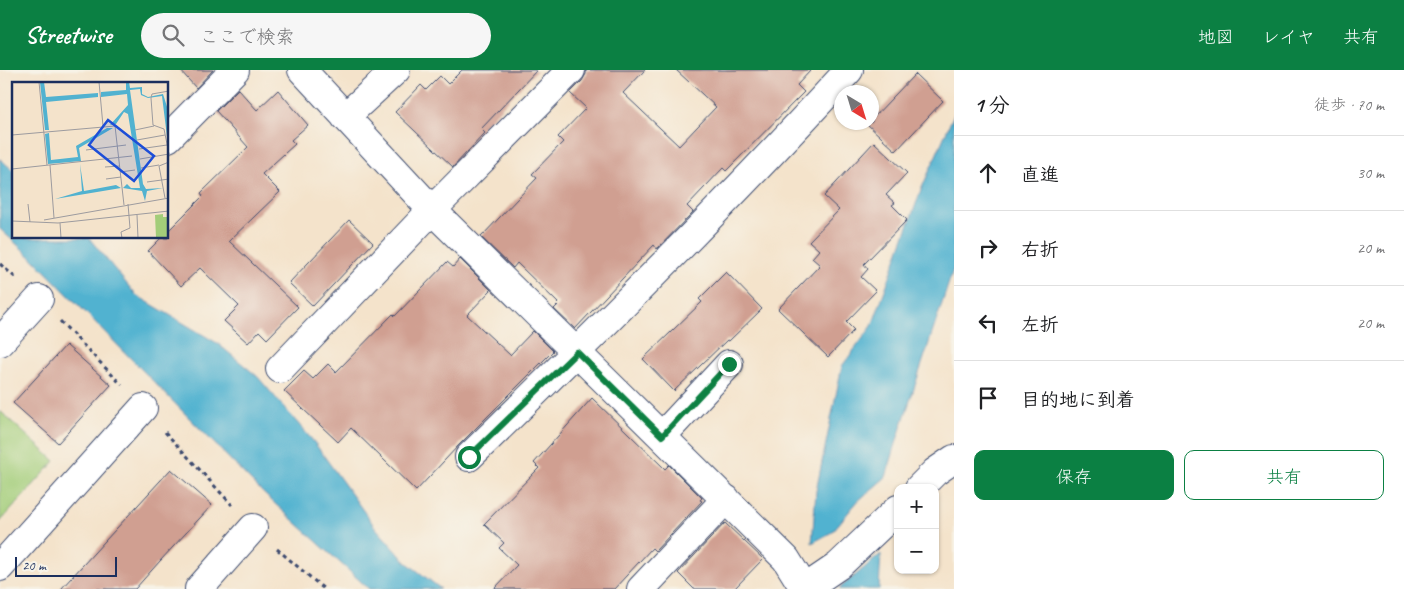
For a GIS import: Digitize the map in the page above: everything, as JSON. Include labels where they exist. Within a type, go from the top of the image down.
[{"type":"street","points":[[169,137],[235,70]]},
{"type":"street","points":[[302,70],[432,210],[786,559],[800,586],[810,585],[838,566],[894,513]]},
{"type":"street","points":[[345,117],[396,70]]},
{"type":"street","points":[[280,369],[432,210],[570,70]]},
{"type":"street","points":[[469,457],[577,352],[849,70]]},
{"type":"street","points":[[0,342],[39,299]]},
{"type":"street","points":[[662,436],[729,364]]},
{"type":"street","points":[[0,567],[143,408]]},
{"type":"street","points":[[923,484],[935,472],[954,459]]},
{"type":"street","points":[[641,589],[726,499]]},
{"type":"street","points":[[199,589],[253,528]]},
{"type":"green space","points":[[0,411],[55,461],[0,522]]},
{"type":"water","points":[[954,114],[954,267],[886,477],[858,501],[832,532],[812,543],[816,491],[842,366],[872,326],[921,190]]},
{"type":"water","points":[[0,159],[12,169],[12,239],[90,239],[136,295],[217,343],[257,376],[314,442],[375,527],[406,562],[441,589],[369,589],[262,492],[33,259],[0,229]]},
{"type":"water","points":[[881,554],[879,589],[839,589],[841,587]]},
{"type":"building","points":[[180,70],[213,70],[196,88]]},
{"type":"building","points":[[462,70],[537,70],[481,129],[485,133],[453,167],[395,112],[421,85],[426,90],[440,76],[448,84]]},
{"type":"building","points":[[586,70],[645,70],[623,93],[679,146],[716,107],[676,70],[811,70],[797,85],[804,92],[726,171],[723,168],[687,206],[693,212],[657,249],[654,245],[575,329],[554,309],[559,304],[517,263],[513,268],[481,237],[537,178],[532,174],[563,142],[558,137],[586,108],[570,93],[582,81]]},
{"type":"building","points":[[915,74],[943,101],[896,151],[873,130],[879,130],[879,112]]},
{"type":"building","points":[[238,89],[257,110],[278,90],[308,125],[291,140],[295,144],[262,174],[280,192],[229,241],[298,307],[267,339],[259,331],[248,343],[224,321],[239,306],[200,268],[181,286],[148,251],[160,239],[169,239],[169,230],[203,196],[201,193],[248,147],[216,111]]},
{"type":"building","points":[[874,142],[907,173],[886,195],[895,203],[892,205],[907,220],[864,264],[868,269],[861,277],[876,291],[846,322],[854,330],[828,357],[778,309],[820,265],[812,258],[819,250],[809,241],[839,210],[824,196]]},
{"type":"building","points":[[349,220],[373,243],[313,306],[289,283]]},
{"type":"building","points":[[460,259],[491,290],[467,315],[510,355],[533,331],[553,351],[416,491],[351,428],[338,442],[284,391],[304,371],[313,379],[328,364],[336,372],[393,314],[395,316],[447,262],[453,267]]},
{"type":"building","points":[[726,272],[762,309],[674,391],[643,359],[702,302],[699,299]]},
{"type":"building","points":[[66,345],[111,385],[58,443],[13,403]]},
{"type":"building","points":[[592,398],[665,469],[669,465],[702,498],[700,500],[702,501],[655,551],[652,548],[614,589],[494,589],[517,565],[499,548],[504,543],[484,524],[539,468],[534,463]]},
{"type":"building","points":[[171,469],[212,505],[135,589],[61,589]]},
{"type":"building","points":[[725,523],[763,559],[734,589],[694,589],[678,573]]},
{"type":"route","points":[[469,457],[577,352],[662,436],[729,364]]}]
